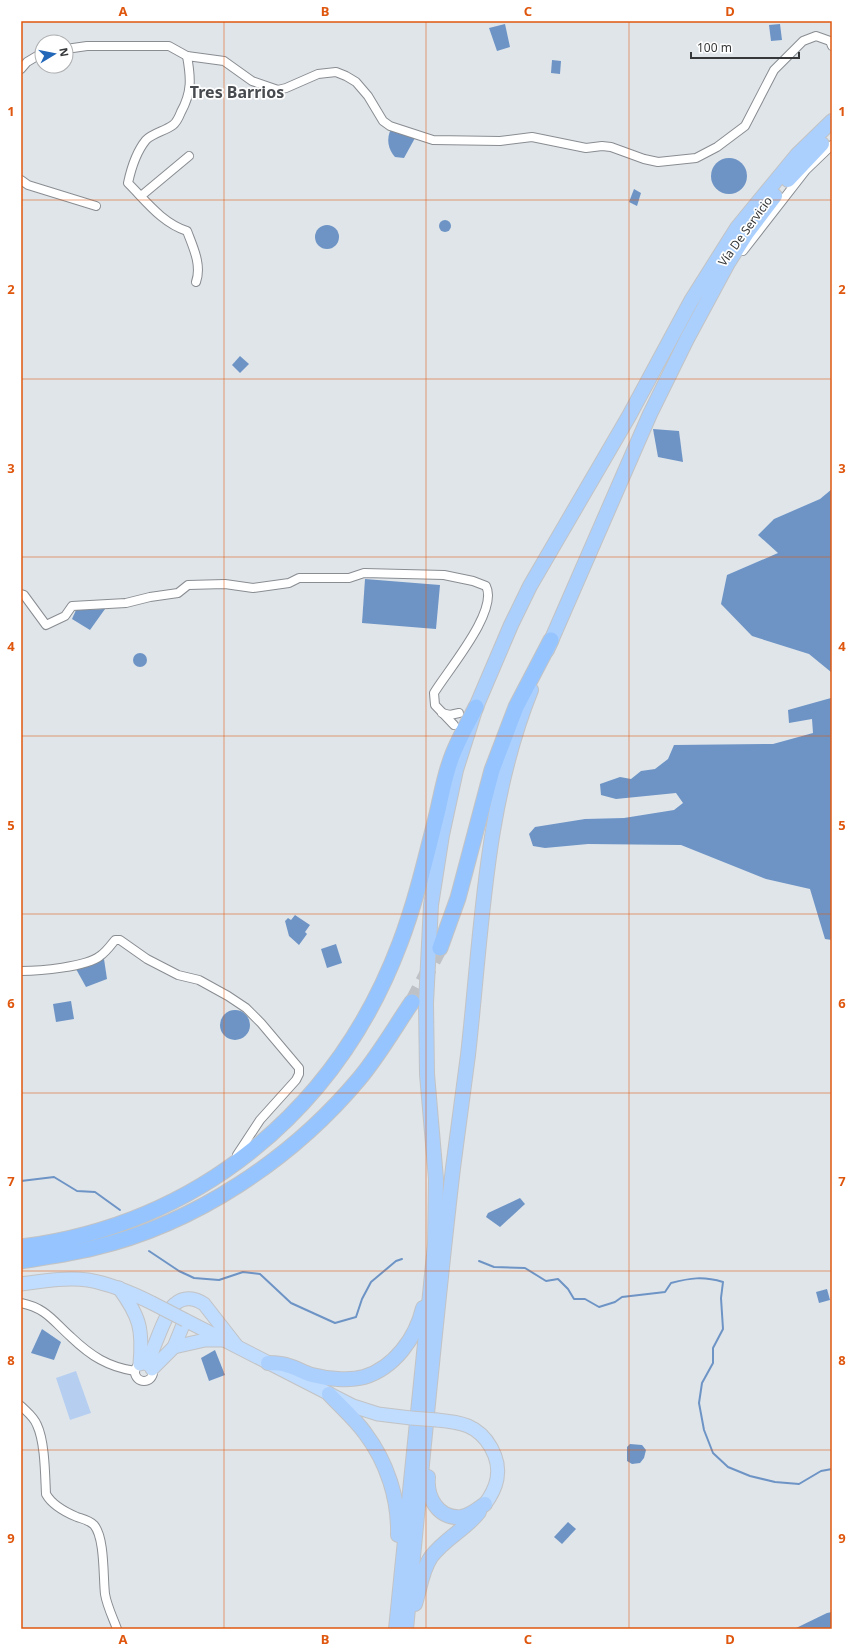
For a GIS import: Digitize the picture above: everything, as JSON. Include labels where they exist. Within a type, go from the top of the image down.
[{"type":"highway","points":[[21,1247],[47,1244],[98,1231],[159,1208],[192,1192],[228,1168],[271,1135],[306,1101],[340,1059],[368,1014],[400,943],[422,877],[450,762],[530,586],[629,416],[691,301],[737,228],[796,155],[832,121]]},
{"type":"highway","points":[[396,1629],[437,1279],[453,1170],[469,1038],[485,878],[493,824],[514,737],[521,715],[551,640],[650,414],[687,339],[728,263],[764,210],[803,163],[832,134]]},
{"type":"highway","points":[[440,948],[458,898],[492,770],[516,707],[551,640]]},
{"type":"highway","points":[[407,1629],[437,1279],[435,1245],[436,1179],[427,1074],[426,1003],[431,904],[442,835],[456,770],[476,707]]},
{"type":"highway","points":[[21,1261],[93,1248],[127,1238],[164,1224],[234,1187],[277,1158],[318,1123],[359,1078],[412,1002]]},
{"type":"highway","points":[[98,1231],[188,1187],[237,1155],[262,1127]]},
{"type":"highway","points":[[268,1363],[289,1366],[311,1375],[349,1379],[378,1372],[394,1360],[408,1343],[418,1324],[437,1279]]},
{"type":"highway","points":[[437,1279],[444,1313],[427,1483],[429,1493],[432,1502],[438,1509],[452,1516],[462,1516],[473,1513],[485,1504]]},
{"type":"highway","points":[[329,1394],[365,1433],[387,1471],[395,1499],[398,1522],[396,1566],[399,1597]]},
{"type":"highway","points":[[407,1629],[422,1577],[431,1557],[440,1547],[474,1519],[485,1504]]},
{"type":"main road","points":[[21,1284],[75,1279],[88,1280],[119,1288],[152,1303],[353,1406],[378,1414],[458,1423],[469,1427],[480,1434],[488,1442],[497,1464],[497,1478],[493,1492],[485,1504]]},
{"type":"main road","points":[[119,1288],[133,1306],[139,1321],[144,1367]]},
{"type":"main road","points":[[144,1367],[164,1322],[174,1305],[186,1298],[197,1299],[204,1304],[237,1347]]},
{"type":"main road","points":[[174,1347],[185,1320]]},
{"type":"main road","points":[[144,1367],[174,1347],[205,1340],[223,1340]]},
{"type":"street","points":[[74,48],[87,46],[169,46],[187,56],[224,61],[252,81],[278,90],[318,74],[336,72],[356,82],[368,96],[383,121],[390,126],[433,140],[500,141],[532,137],[586,148],[602,146],[611,147],[644,159],[658,162],[696,158],[717,147],[745,126],[774,70],[804,41],[816,36],[830,41],[832,46]]},
{"type":"street","points":[[187,56],[191,74],[190,90],[187,101],[176,123],[146,140],[130,172],[128,183],[153,210],[177,228],[187,231],[196,254],[198,274],[196,282]]},
{"type":"street","points":[[21,69],[27,62],[34,58]]},
{"type":"street","name":"Vía De Servicio","points":[[687,339],[702,323],[739,257],[762,225],[806,170],[832,145]]},
{"type":"street","points":[[141,196],[189,156]]},
{"type":"street","points":[[21,180],[28,185],[96,206]]},
{"type":"street","points":[[21,594],[24,595],[46,625],[65,616],[72,606],[126,603],[150,597],[178,594],[188,584],[225,584],[253,588],[289,583],[299,578],[349,578],[364,573],[444,575],[472,581],[486,586],[489,591],[488,601],[477,628],[466,648],[434,693],[435,705],[454,725]]},
{"type":"street","points":[[442,713],[450,715],[459,713]]},
{"type":"street","points":[[21,971],[42,971],[78,965],[100,957],[115,940],[120,940],[147,959],[178,975],[199,980],[228,996],[246,1008],[262,1023],[299,1068],[299,1074],[296,1080],[262,1127]]},
{"type":"street","points":[[21,1303],[34,1306],[48,1315],[70,1337],[95,1358],[120,1369],[144,1367]]},
{"type":"street","points":[[21,1406],[37,1425],[41,1438],[46,1494],[50,1501],[76,1516],[88,1520],[94,1526],[98,1535],[105,1571],[105,1595],[117,1629]]},
{"type":"shaded area","points":[[505,24],[510,47],[497,51],[489,28]]},
{"type":"shaded area","points":[[780,24],[782,40],[771,41],[769,25]]},
{"type":"shaded area","points":[[552,60],[561,61],[560,74],[551,73]]},
{"type":"shaded area","points":[[391,129],[415,138],[404,158],[395,157],[391,151],[388,140]]},
{"type":"shaded area","points":[[729,158],[739,161],[744,166],[747,176],[744,186],[739,191],[729,194],[719,191],[714,186],[711,176],[714,166],[719,161]]},
{"type":"shaded area","points":[[634,189],[641,193],[637,206],[629,202]]},
{"type":"shaded area","points":[[445,220],[449,222],[451,226],[449,230],[445,232],[441,230],[439,226],[441,222]]},
{"type":"shaded area","points":[[327,225],[332,226],[338,232],[338,242],[332,248],[327,249],[322,248],[316,242],[315,237],[316,232],[322,226]]},
{"type":"shaded area","points":[[240,356],[249,364],[240,373],[232,365]]},
{"type":"shaded area","points":[[653,429],[679,431],[683,462],[658,457]]},
{"type":"shaded area","points":[[832,489],[832,940],[825,939],[810,889],[766,879],[681,845],[588,844],[545,848],[533,846],[529,834],[535,827],[585,819],[624,818],[674,810],[683,803],[676,793],[616,799],[601,795],[600,784],[620,777],[631,779],[641,771],[655,769],[668,759],[674,745],[773,744],[813,733],[812,719],[789,723],[788,710],[831,698],[831,672],[809,654],[752,636],[721,604],[727,575],[778,553],[758,535],[774,519],[820,499]]},
{"type":"shaded area","points":[[365,579],[440,585],[436,629],[362,623]]},
{"type":"shaded area","points":[[105,609],[90,630],[72,619],[76,610]]},
{"type":"shaded area","points":[[137,653],[143,653],[147,657],[147,663],[143,667],[137,667],[133,663],[133,657]]},
{"type":"shaded area","points":[[295,915],[310,925],[305,932],[307,934],[299,945],[289,936],[285,921],[288,918],[291,920]]},
{"type":"shaded area","points":[[336,944],[342,963],[327,968],[321,949]]},
{"type":"shaded area","points":[[104,959],[107,979],[86,987],[76,969]]},
{"type":"shaded area","points":[[71,1001],[74,1019],[56,1022],[53,1004]]},
{"type":"shaded area","points":[[235,1010],[246,1014],[250,1025],[246,1036],[235,1040],[224,1036],[220,1025],[224,1014]]},
{"type":"shaded area","points":[[520,1198],[525,1204],[500,1227],[486,1217],[488,1213]]},
{"type":"shaded area","points":[[827,1289],[830,1300],[819,1303],[816,1292]]},
{"type":"shaded area","points":[[42,1329],[61,1342],[54,1360],[31,1353]]},
{"type":"shaded area","points":[[215,1350],[225,1375],[209,1381],[201,1358]]},
{"type":"shaded area","points":[[76,1371],[91,1413],[70,1420],[56,1378]]},
{"type":"shaded area","points":[[630,1444],[642,1445],[646,1450],[644,1458],[640,1463],[632,1464],[627,1461],[627,1447]]},
{"type":"shaded area","points":[[568,1522],[576,1529],[562,1544],[554,1537]]},
{"type":"shaded area","points":[[832,1612],[832,1629],[794,1629],[827,1613]]},
{"type":"waterway","points":[[21,1181],[54,1177],[77,1191],[95,1192],[120,1210]]},
{"type":"waterway","points":[[149,1251],[179,1271],[194,1278],[219,1280],[243,1272],[260,1274],[291,1303],[335,1323],[356,1317],[362,1299],[371,1282],[396,1261],[402,1259]]},
{"type":"waterway","points":[[479,1261],[494,1267],[525,1268],[546,1281],[558,1279],[568,1289],[574,1299],[585,1299],[599,1307],[615,1302],[622,1297],[665,1292],[671,1283],[684,1280],[703,1278],[723,1282],[721,1298],[723,1329],[713,1348],[713,1363],[702,1383],[699,1403],[704,1430],[713,1453],[728,1467],[750,1476],[775,1482],[799,1484],[821,1471],[832,1469]]},
{"type":"tunnel","points":[[412,1002],[440,948]]},
{"type":"district","name":"Tres Barrios","points":[[237,92]]}]
